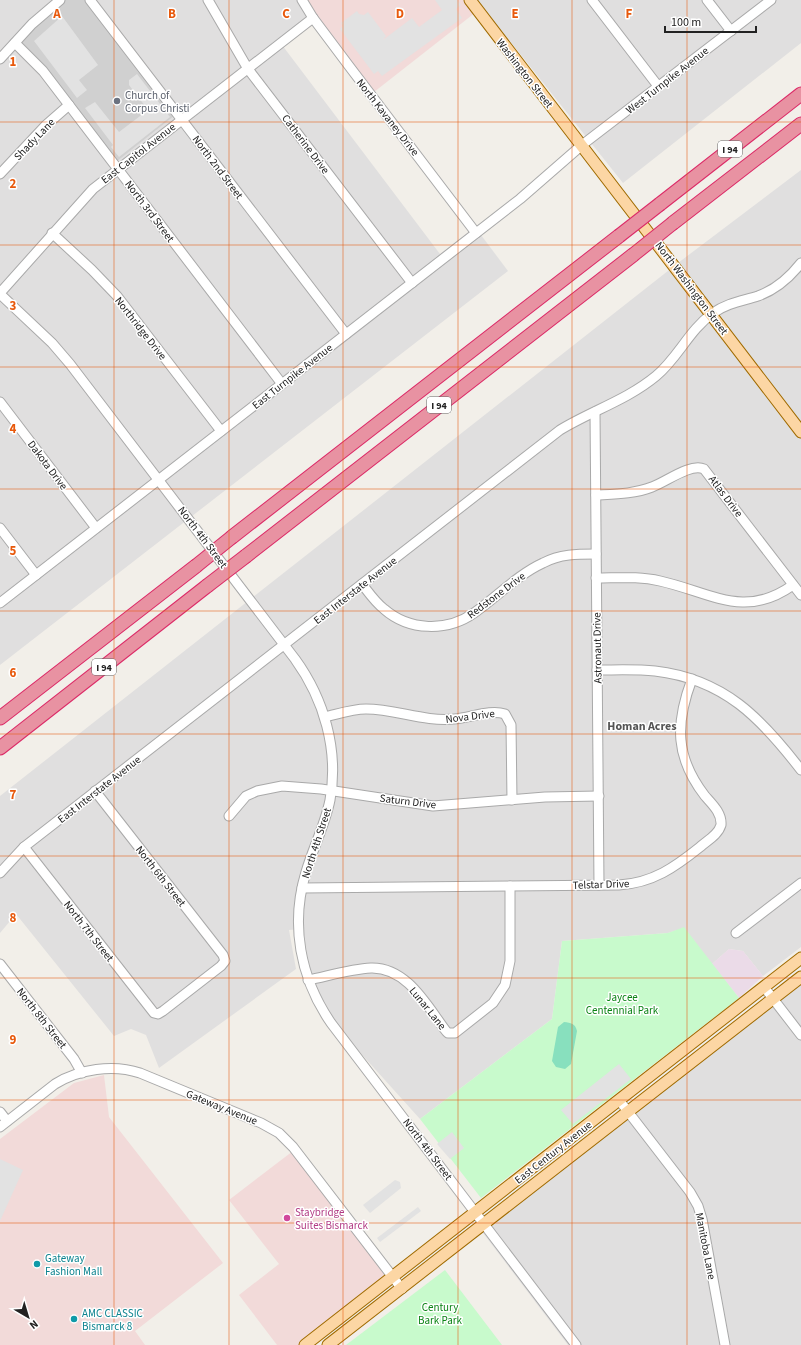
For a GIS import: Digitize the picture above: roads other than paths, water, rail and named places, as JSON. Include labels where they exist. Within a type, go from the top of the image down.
[{"type":"highway","name":"I 94","points":[[0,718],[801,94]]},
{"type":"highway","name":"I 94","points":[[0,748],[801,124]]},
{"type":"main road","name":"Washington Street","points":[[470,0],[582,145]]},
{"type":"main road","name":"North Washington Street","points":[[582,145],[801,432]]},
{"type":"main road","name":"East Century Avenue","points":[[305,1345],[801,958]]},
{"type":"main road","name":"East Century Avenue","points":[[328,1345],[402,1289],[484,1223],[801,977]]},
{"type":"street","points":[[0,59],[36,21],[60,0]]},
{"type":"street","name":"North 2nd Street","points":[[90,0],[346,334]]},
{"type":"street","name":"Catherine Drive","points":[[208,0],[248,69],[412,283]]},
{"type":"street","name":"North Kavaney Drive","points":[[302,0],[313,18],[476,233]]},
{"type":"street","points":[[592,0],[658,86]]},
{"type":"street","points":[[707,0],[730,31]]},
{"type":"street","name":"West Turnpike Avenue","points":[[582,145],[771,0]]},
{"type":"street","name":"East Capitol Avenue","points":[[0,293],[86,196],[118,168],[313,18]]},
{"type":"street","name":"North 3rd Street","points":[[15,43],[38,64],[282,384]]},
{"type":"street","name":"Shady Lane","points":[[0,174],[45,126],[69,105]]},
{"type":"street","name":"East Turnpike Avenue","points":[[0,603],[476,233],[582,145]]},
{"type":"street","name":"Northridge Drive","points":[[52,233],[92,270],[117,296],[221,431]]},
{"type":"street","name":"East Interstate Avenue","points":[[0,873],[24,847],[560,430],[631,394],[654,378],[670,362],[695,328],[711,314],[730,304],[760,295],[772,289],[785,280],[801,263]]},
{"type":"street","name":"North 4th Street","points":[[0,293],[62,354],[285,644],[309,681],[325,718],[331,749],[331,790],[326,816],[302,888],[298,931],[301,955],[308,980],[330,1023],[576,1345]]},
{"type":"street","name":"Dakota Drive","points":[[0,402],[96,528]]},
{"type":"street","name":"Astronaut Drive","points":[[595,412],[599,885]]},
{"type":"street","name":"Atlas Drive","points":[[596,495],[639,491],[652,487],[690,469],[697,467],[704,469],[801,595]]},
{"type":"street","points":[[0,528],[36,575]]},
{"type":"street","name":"Redstone Drive","points":[[362,584],[378,604],[397,619],[419,626],[441,627],[469,616],[530,570],[544,562],[570,554],[596,554]]},
{"type":"street","points":[[596,578],[651,579],[684,587],[714,598],[737,603],[752,602],[768,598],[785,591],[793,585]]},
{"type":"street","points":[[597,670],[655,671],[692,679],[726,695],[749,710],[770,730],[800,767]]},
{"type":"street","name":"Telstar Drive","points":[[302,888],[634,884],[662,874],[715,835],[720,829],[722,820],[690,772],[681,743],[680,716],[692,679]]},
{"type":"street","name":"Nova Drive","points":[[325,718],[351,710],[367,709],[438,720],[463,719],[496,713],[505,714],[511,725],[512,800]]},
{"type":"street","name":"Saturn Drive","points":[[229,816],[246,796],[266,788],[290,786],[331,790],[433,806],[545,797],[599,796]]},
{"type":"street","name":"North 6th Street","points":[[95,791],[223,955],[225,961],[221,966],[163,1011],[156,1014]]},
{"type":"street","name":"North 7th Street","points":[[24,847],[150,1009],[156,1014]]},
{"type":"street","points":[[736,933],[801,883]]},
{"type":"street","name":"Lunar Lane","points":[[308,980],[366,968],[386,970],[405,980],[448,1033],[455,1033],[493,1003],[505,985],[510,961],[510,886]]},
{"type":"street","name":"North 8th Street","points":[[0,964],[74,1059],[82,1073]]},
{"type":"street","points":[[764,987],[801,1035]]},
{"type":"street","name":"Gateway Avenue","points":[[4,1124],[55,1084],[82,1073],[106,1069],[131,1070],[273,1129],[293,1146],[402,1289]]},
{"type":"street","name":"Manitoba Lane","points":[[619,1100],[686,1187],[698,1206],[702,1220],[724,1345]]},
{"type":"street","points":[[0,1112],[4,1124]]},
{"type":"place","name":"Church of Corpus Christi","points":[[117,101]]},
{"type":"place","name":"Staybridge Suites Bismarck","points":[[287,1218]]},
{"type":"place","name":"Gateway Fashion Mall","points":[[37,1264]]},
{"type":"place","name":"AMC CLASSIC Bismarck 8","points":[[74,1319]]},
{"type":"district","name":"Homan Acres","points":[[642,726]]},
{"type":"park label","name":"Jaycee Centennial Park","points":[[622,1003]]},
{"type":"park label","name":"Century Bark Park","points":[[440,1313]]}]
